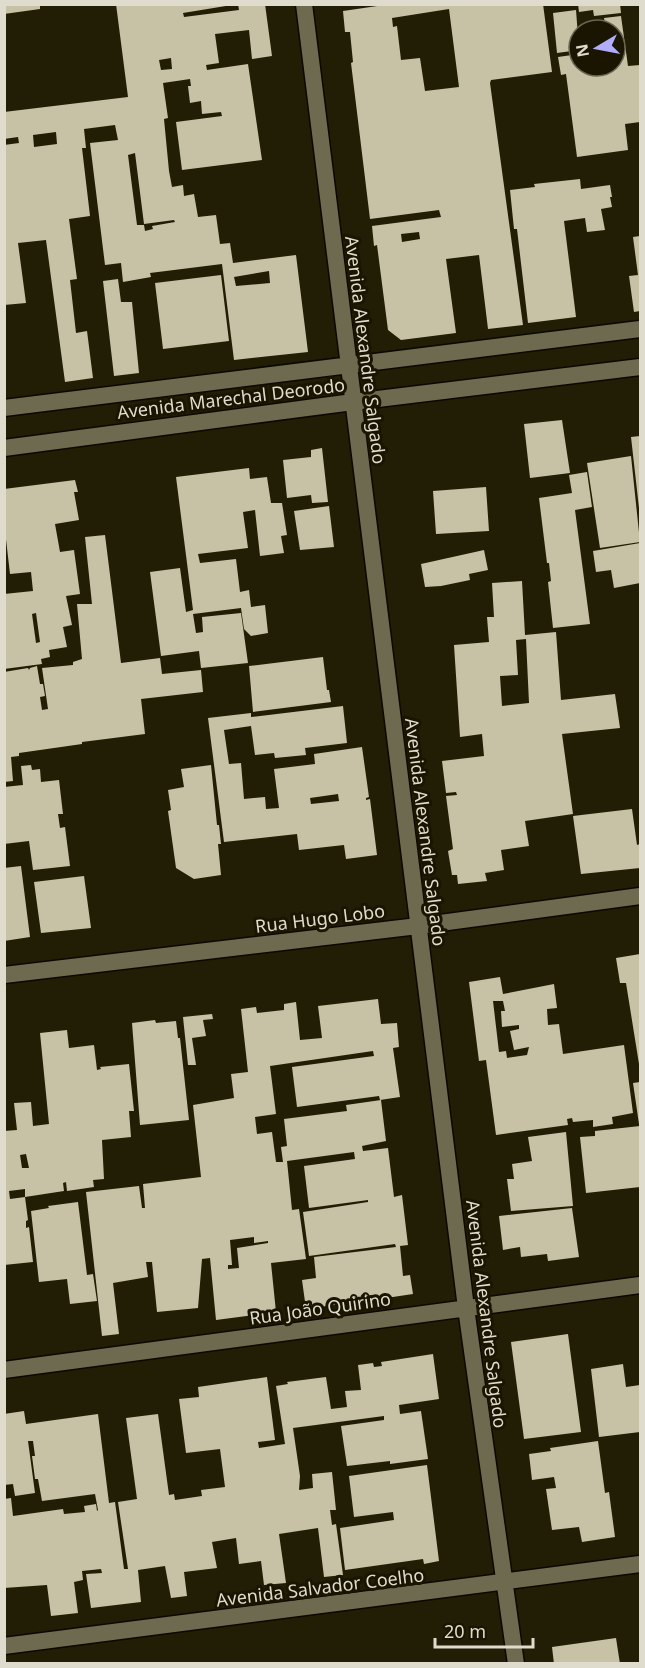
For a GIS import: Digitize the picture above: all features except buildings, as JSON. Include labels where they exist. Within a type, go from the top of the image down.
[{"type":"street","name":"Avenida Alexandre Salgado","points":[[304,4],[466,1308],[516,1664]]},
{"type":"street","name":"Avenida Marechal Deorodo","points":[[4,408],[640,329]]},
{"type":"street","name":"Avenida Marechal Deorodo","points":[[4,448],[640,367]]},
{"type":"street","name":"Rua Hugo Lobo","points":[[4,975],[418,926],[640,896]]},
{"type":"street","name":"Rua João Quirino","points":[[4,1370],[640,1284]]},
{"type":"street","name":"Avenida Salvador Coelho","points":[[4,1646],[640,1564]]}]
